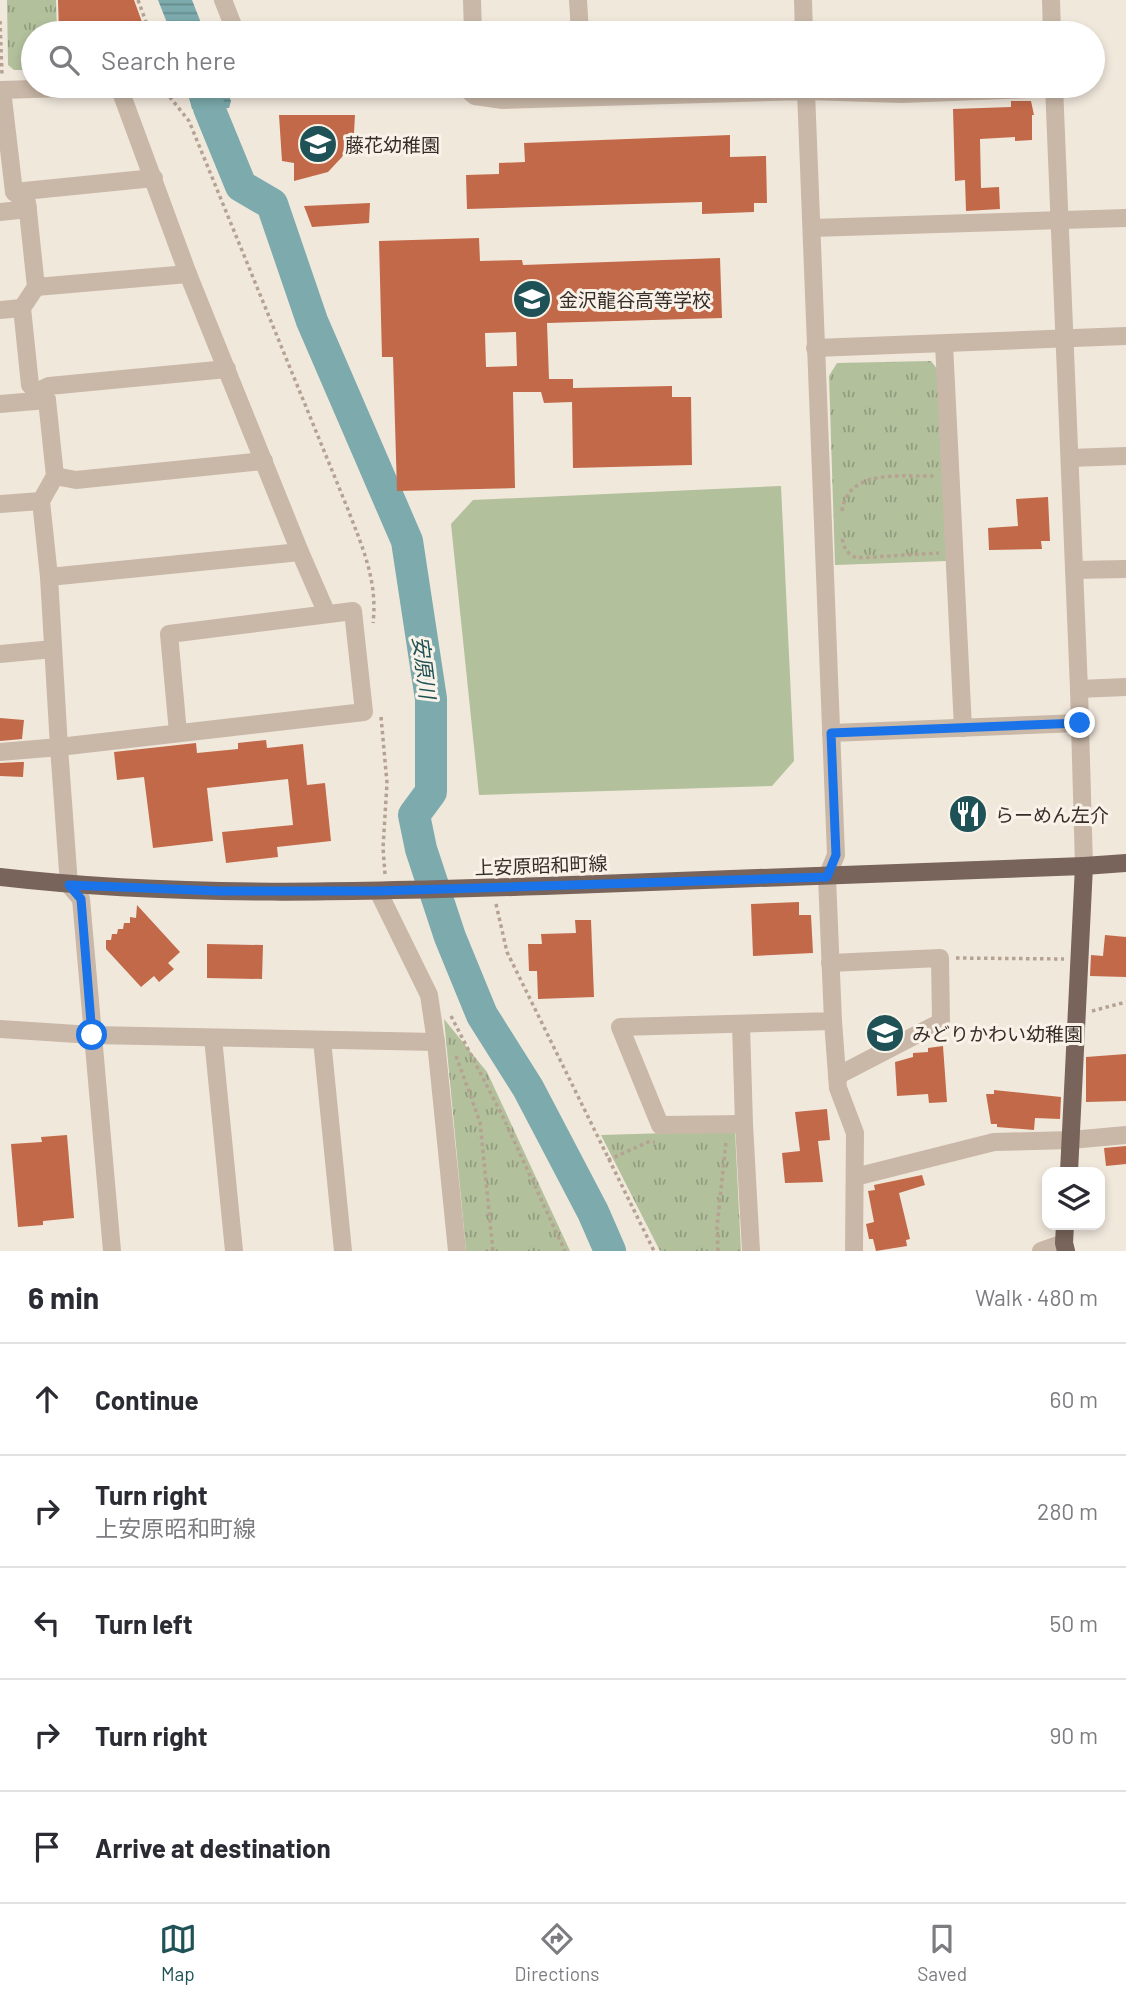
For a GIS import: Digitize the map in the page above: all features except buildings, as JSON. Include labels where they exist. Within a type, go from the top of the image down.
[{"type":"main road","name":"上安原昭和町線","points":[[0,877],[69,885],[219,891],[382,891],[827,877],[1126,863]]},
{"type":"main road","points":[[1069,1167],[1084,866]]},
{"type":"street","points":[[223,0],[231,21]]},
{"type":"street","points":[[472,0],[473,21]]},
{"type":"street","points":[[578,0],[579,21]]},
{"type":"street","points":[[803,0],[804,21]]},
{"type":"street","points":[[1051,0],[1052,21]]},
{"type":"street","points":[[21,89],[1,90],[14,192],[27,202],[36,287],[22,308],[30,385],[43,396]]},
{"type":"street","points":[[131,98],[154,178],[188,274],[327,614]]},
{"type":"street","points":[[497,98],[521,98]]},
{"type":"street","points":[[806,98],[836,855],[827,877],[830,963],[838,1088],[855,1133],[854,1251]]},
{"type":"street","points":[[1054,98],[1084,866]]},
{"type":"street","points":[[14,192],[154,178]]},
{"type":"street","points":[[0,212],[28,209]]},
{"type":"street","points":[[812,228],[1126,218]]},
{"type":"street","points":[[36,287],[188,274]]},
{"type":"street","points":[[0,310],[22,308]]},
{"type":"street","points":[[815,348],[1126,336]]},
{"type":"street","points":[[944,344],[963,728]]},
{"type":"street","points":[[112,1251],[81,899],[69,885],[49,577],[41,500],[55,476],[43,396],[49,386],[227,369]]},
{"type":"street","points":[[0,404],[43,396]]},
{"type":"street","points":[[1070,458],[1126,456]]},
{"type":"street","points":[[55,476],[76,480],[264,461]]},
{"type":"street","points":[[0,504],[41,500]]},
{"type":"street","points":[[49,577],[300,552]]},
{"type":"street","points":[[1074,570],[1126,569]]},
{"type":"street","points":[[0,752],[59,747],[364,712],[353,611],[169,634],[178,733]]},
{"type":"street","points":[[0,654],[53,649]]},
{"type":"street","points":[[1079,689],[1126,687]]},
{"type":"street","points":[[831,733],[1080,723]]},
{"type":"street","points":[[382,891],[429,995],[443,1045],[457,1251]]},
{"type":"street","points":[[830,963],[940,958],[941,1022],[837,1076]]},
{"type":"street","points":[[744,1124],[660,1125],[620,1027],[833,1021]]},
{"type":"street","points":[[741,1025],[751,1251]]},
{"type":"street","points":[[0,1029],[92,1035],[443,1045]]},
{"type":"street","points":[[213,1038],[234,1251]]},
{"type":"street","points":[[322,1040],[343,1251]]},
{"type":"street","points":[[855,1177],[994,1142],[1126,1135]]},
{"type":"street","points":[[1041,1251],[1065,1247]]},
{"type":"path","points":[[138,0],[146,21]]},
{"type":"path","points":[[0,21],[1,90]]},
{"type":"path","points":[[171,98],[189,121],[348,507],[370,566],[376,602],[372,629]]},
{"type":"path","points":[[841,516],[843,500],[854,485],[866,479],[951,475]]},
{"type":"path","points":[[840,533],[846,551],[856,558],[954,551]]},
{"type":"path","points":[[380,706],[387,783],[382,891]]},
{"type":"path","points":[[492,888],[507,952],[654,1251]]},
{"type":"path","points":[[940,958],[1079,959]]},
{"type":"path","points":[[1077,1014],[1126,1002]]},
{"type":"path","points":[[450,1015],[503,1117],[565,1251]]},
{"type":"path","points":[[443,1045],[457,1058],[480,1122],[493,1251]]},
{"type":"path","points":[[718,1251],[726,1139],[744,1124]]},
{"type":"green space","points":[[7,0],[56,0],[57,21],[21,21],[21,70],[14,70],[8,65]]},
{"type":"green space","points":[[931,361],[938,370],[947,561],[835,565],[829,376],[837,363]]},
{"type":"green space","points":[[781,486],[794,761],[772,786],[479,795],[451,524],[473,500]]},
{"type":"green space","points":[[444,1019],[487,1072],[570,1251],[466,1251]]},
{"type":"green space","points":[[735,1131],[741,1251],[660,1251],[601,1135]]},
{"type":"water","points":[[158,0],[192,0],[200,21],[166,21]]},
{"type":"water","points":[[189,98],[230,98],[231,101],[229,108],[192,109]]},
{"type":"waterway","name":"安原川","points":[[207,98],[241,186],[272,204],[312,321],[407,541],[431,699],[431,792],[414,815],[421,849],[450,937],[482,1015],[528,1088],[593,1212],[610,1251]]},
{"type":"place","name":"藤花幼稚園","points":[[318,144]]},
{"type":"place","name":"金沢龍谷高等学校","points":[[532,299]]},
{"type":"place","name":"らーめん左介","points":[[968,814]]},
{"type":"place","name":"みどりかわい幼稚園","points":[[885,1033]]},
{"type":"route","points":[[92,1035],[81,899],[69,885],[219,891],[378,891],[827,877],[836,855],[831,733],[1080,723]]}]
